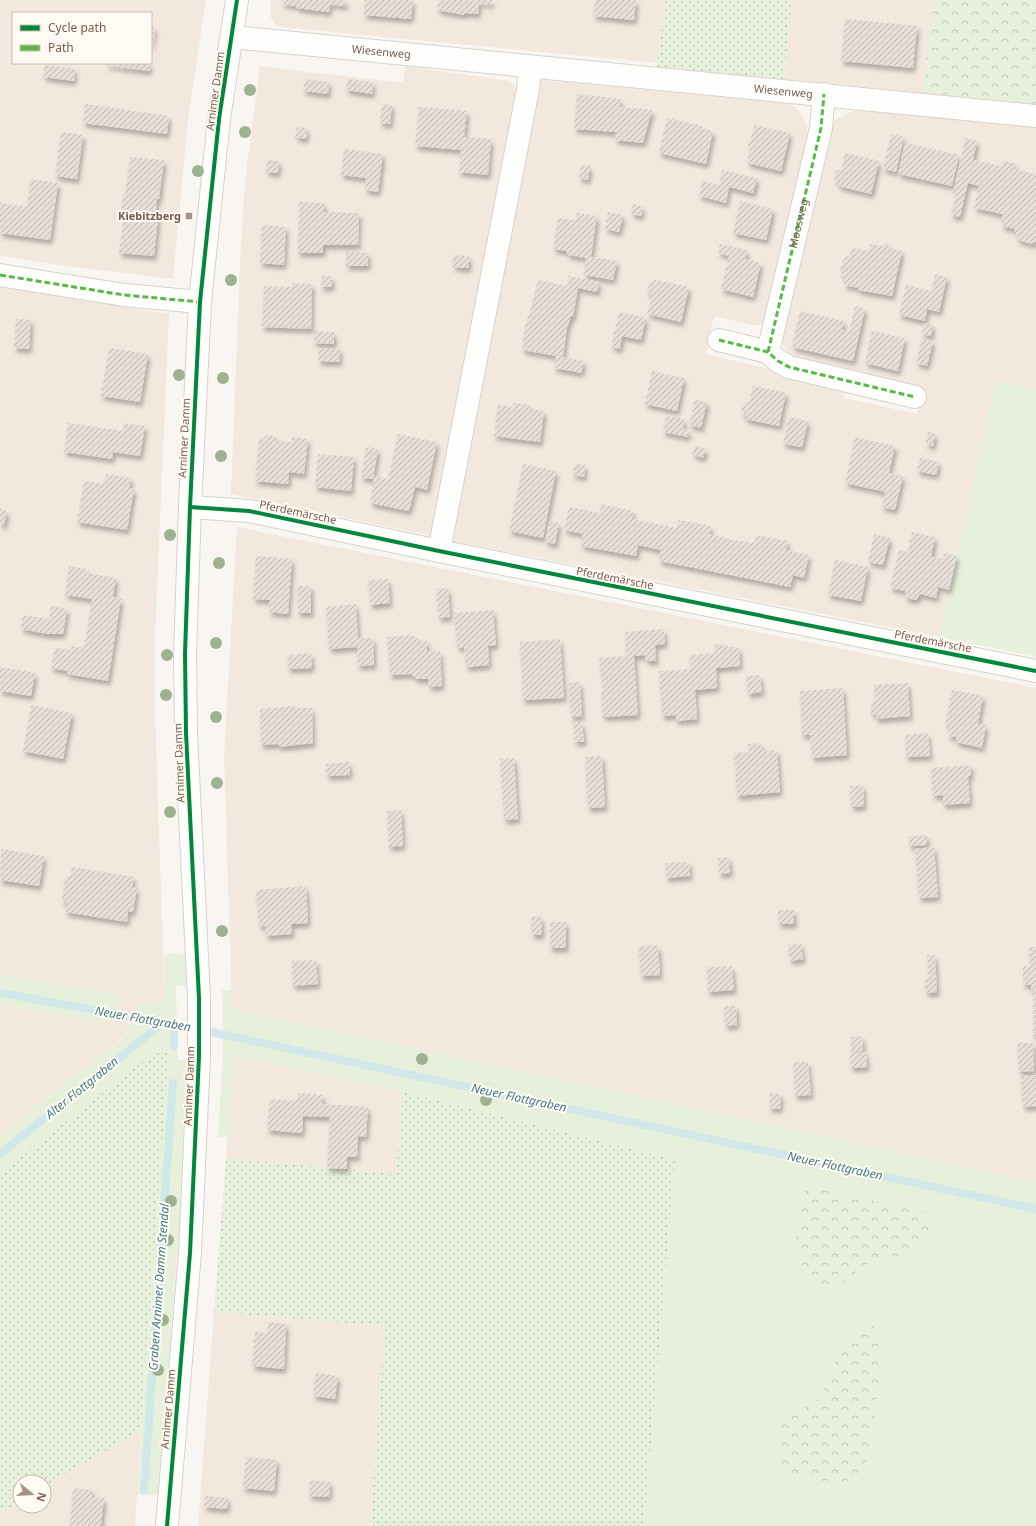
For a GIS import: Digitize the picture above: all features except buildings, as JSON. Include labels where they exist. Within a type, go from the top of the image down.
[{"type":"street","name":"Arnimer Damm","points":[[167,1526],[190,1253],[199,1056],[199,999],[186,725],[185,654],[190,507],[200,302],[219,119],[237,0]]},
{"type":"street","name":"Wiesenweg","points":[[232,37],[1036,116]]},
{"type":"street","points":[[439,552],[528,89],[530,67]]},
{"type":"street","name":"Moosweg","points":[[768,352],[821,128],[824,94]]},
{"type":"street","points":[[0,275],[124,295],[200,302]]},
{"type":"street","points":[[719,340],[768,352],[778,361],[789,367],[915,397]]},
{"type":"street","name":"Pferdemärsche","points":[[190,507],[249,511],[439,552],[1036,671]]},
{"type":"shaded area","points":[[0,0],[206,0],[188,119],[173,279],[66,266],[0,256]]},
{"type":"shaded area","points":[[270,0],[665,0],[658,63],[280,27],[274,23],[270,16]]},
{"type":"shaded area","points":[[792,0],[1036,0],[1036,104],[784,79]]},
{"type":"shaded area","points":[[260,66],[403,83],[405,66],[510,81],[516,89],[432,536],[231,494],[240,263],[245,181]]},
{"type":"shaded area","points":[[541,80],[786,103],[795,107],[801,113],[807,126],[808,137],[764,323],[752,325],[714,316],[706,354],[832,384],[843,389],[845,398],[917,414],[923,389],[795,360],[790,357],[783,345],[782,338],[830,131],[834,121],[853,111],[865,110],[1036,128],[1036,389],[996,381],[939,637],[453,541]]},
{"type":"shaded area","points":[[0,287],[169,314],[155,636],[155,715],[165,1002],[129,1028],[133,1029],[0,1135],[0,1005],[104,1023],[122,996],[0,974]]},
{"type":"shaded area","points":[[237,527],[1036,688],[1036,1182],[232,1009],[224,755]]},
{"type":"shaded area","points":[[234,1056],[403,1092],[396,1174],[226,1158]]},
{"type":"shaded area","points":[[214,1312],[385,1326],[370,1526],[198,1526]]},
{"type":"shaded area","points":[[141,1430],[135,1526],[0,1526],[0,1513],[12,1506],[12,1514],[52,1514],[52,1482]]},
{"type":"green space","points":[[665,0],[792,0],[784,79],[657,67]]},
{"type":"green space","points":[[934,0],[1036,0],[1036,104],[923,92]]},
{"type":"green space","points":[[996,381],[1036,389],[1036,657],[939,637]]},
{"type":"green space","points":[[170,952],[185,955],[186,986],[176,986],[178,1060],[186,1060],[180,1218],[158,1495],[137,1494],[168,1047],[140,1063],[0,1174],[0,1135],[133,1030],[128,1028],[138,1004],[165,1002],[164,957]]},
{"type":"green space","points":[[0,974],[122,996],[113,1021],[104,1023],[0,1005]]},
{"type":"green space","points":[[222,990],[232,990],[232,1009],[1036,1182],[1036,1526],[644,1526],[675,1160],[403,1092],[235,1056],[229,1137],[218,1137],[223,1049]]},
{"type":"green space","points":[[169,1047],[141,1430],[52,1482],[52,1474],[12,1474],[12,1506],[0,1513],[0,1174],[140,1063]]},
{"type":"green space","points":[[403,1092],[675,1160],[644,1526],[370,1526],[385,1326],[214,1312],[226,1158],[396,1174]]},
{"type":"green space","points":[[806,1187],[924,1211],[937,1231],[912,1255],[875,1258],[841,1284],[821,1291],[805,1273],[795,1246]]},
{"type":"green space","points":[[872,1324],[884,1343],[870,1454],[861,1471],[847,1481],[817,1481],[787,1472],[777,1464],[781,1424],[820,1398],[839,1353]]},
{"type":"waterway","name":"Neuer Flottgraben","points":[[0,993],[174,1024],[1036,1209]]},
{"type":"waterway","name":"Alter Flottgraben","points":[[0,1154],[164,1022]]},
{"type":"waterway","name":"Graben Arnimer Damm Stendal","points":[[174,1024],[174,1046]]},
{"type":"waterway","name":"Graben Arnimer Damm Stendal","points":[[144,1491],[173,1083]]},
{"type":"marked path","points":[[768,352],[821,128],[824,94]]},
{"type":"marked path","points":[[0,275],[124,295],[200,302]]},
{"type":"marked path","points":[[719,340],[768,352],[778,361],[789,367],[915,397]]},
{"type":"cycle path","points":[[167,1526],[190,1253],[199,1056],[199,999],[186,733],[185,654],[190,507],[200,302],[219,119],[237,0]]},
{"type":"cycle path","points":[[190,507],[249,511],[439,551],[1036,671]]},
{"type":"place","name":"Kiebitzberg","points":[[189,216]]}]
